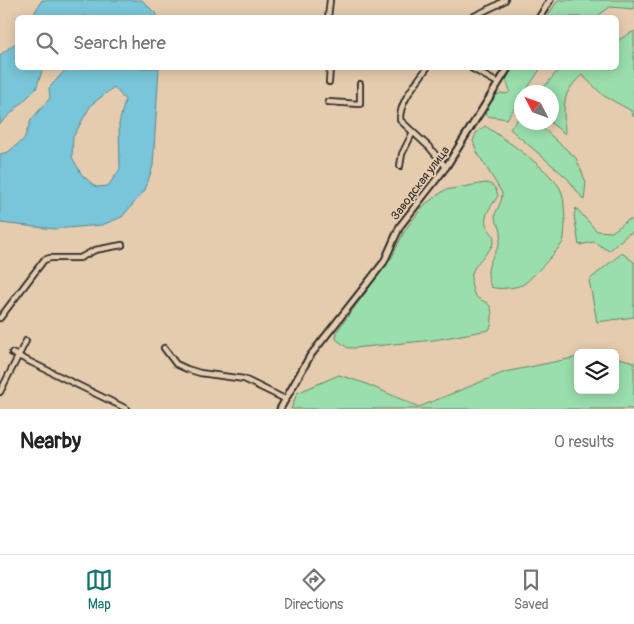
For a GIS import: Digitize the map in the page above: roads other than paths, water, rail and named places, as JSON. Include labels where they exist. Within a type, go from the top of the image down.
[{"type":"street","points":[[328,15],[330,0]]},
{"type":"street","points":[[477,15],[497,6],[505,0]]},
{"type":"street","points":[[541,15],[550,0]]},
{"type":"street","points":[[329,82],[330,70]]},
{"type":"street","points":[[426,70],[411,92],[400,114],[400,122],[429,147],[446,167]]},
{"type":"street","points":[[475,70],[498,83]]},
{"type":"street","name":"Заводская улица","points":[[280,409],[310,356],[384,262],[402,222],[446,167],[507,70]]},
{"type":"street","points":[[328,102],[360,104],[360,84]]},
{"type":"street","points":[[400,166],[402,154],[413,132]]},
{"type":"street","points":[[0,318],[44,260],[50,258],[80,258],[95,250],[122,245]]},
{"type":"street","points":[[0,392],[26,341]]},
{"type":"street","points":[[164,348],[176,364],[186,369],[200,373],[244,379],[285,399]]},
{"type":"street","points":[[12,353],[127,409]]},
{"type":"water","points":[[42,0],[142,0],[156,15],[84,15],[33,15]]},
{"type":"water","points":[[15,44],[15,70],[42,70],[36,89],[0,124],[0,55]]},
{"type":"water","points":[[65,70],[159,70],[153,166],[145,190],[122,217],[102,225],[54,229],[0,223],[0,154],[8,152],[24,139],[31,120],[50,98],[49,88]],"holes":[[[114,87],[125,100],[119,124],[120,169],[108,186],[96,187],[82,175],[72,157],[73,137],[91,105]]]}]
